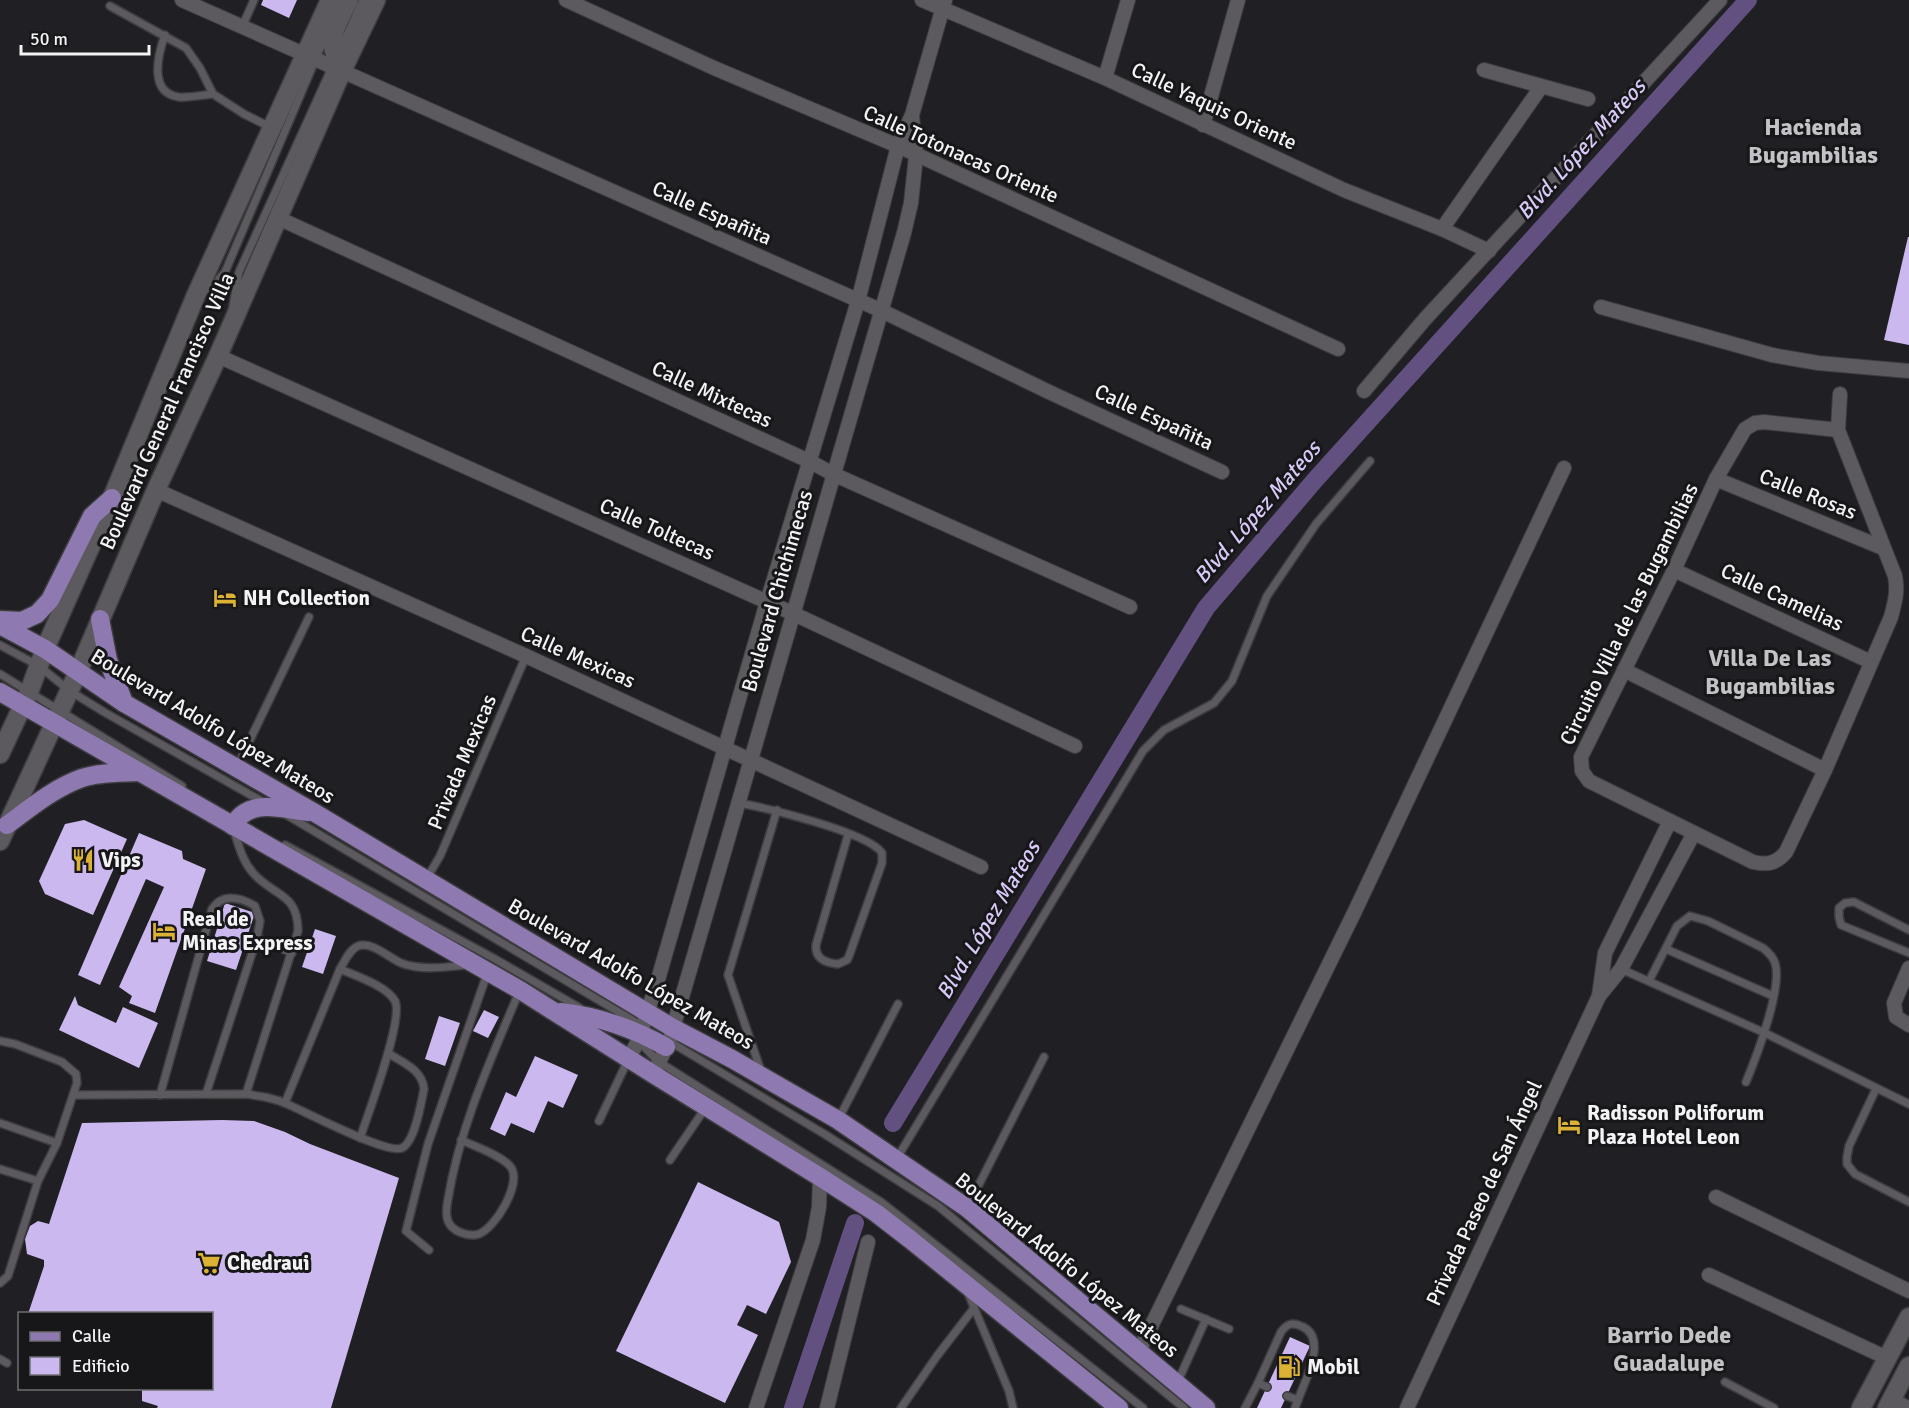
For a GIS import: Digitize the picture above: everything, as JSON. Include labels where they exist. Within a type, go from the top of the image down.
[{"type":"main road","name":"Boulevard General Francisco Villa","points":[[0,754],[26,698],[196,295],[272,128],[310,57],[330,0]]},
{"type":"main road","points":[[337,66],[332,50],[332,38],[349,0]]},
{"type":"main road","name":"Boulevard General Francisco Villa","points":[[3,833],[70,691],[156,490],[232,324],[278,218],[337,66],[376,0]]},
{"type":"main road","points":[[0,620],[22,621],[37,614],[50,600],[92,516],[111,498]]},
{"type":"main road","points":[[100,619],[108,660],[124,703]]},
{"type":"main road","name":"Boulevard Adolfo López Mateos","points":[[0,625],[42,658],[78,672],[124,703],[237,767],[426,880],[642,1028],[664,1051],[706,1107],[876,1213],[1119,1408]]},
{"type":"main road","name":"Boulevard Adolfo López Mateos","points":[[0,692],[26,698],[138,772],[235,823],[520,990],[629,1058],[664,1051],[764,1077],[838,1120],[967,1208],[1206,1408]]},
{"type":"main road","points":[[0,703],[26,698]]},
{"type":"main road","points":[[3,833],[42,799],[82,778],[99,774],[138,772]]},
{"type":"main road","points":[[235,823],[252,808],[262,806],[315,813]]},
{"type":"main road","points":[[554,1012],[576,1014],[642,1028]]},
{"type":"main road","points":[[1861,1408],[1909,1317]]},
{"type":"main road","points":[[1889,1404],[1909,1366]]},
{"type":"street","name":"Calle Españita","points":[[182,0],[310,57],[337,66],[880,310],[1222,472]]},
{"type":"street","name":"Calle Totonacas Oriente","points":[[566,0],[714,68],[898,146],[1338,350]]},
{"type":"street","name":"Calle Yaquis Oriente","points":[[922,0],[944,5],[1344,190],[1442,229],[1489,251]]},
{"type":"street","points":[[1105,78],[1128,0]]},
{"type":"street","points":[[1203,125],[1238,0]]},
{"type":"street","points":[[1364,391],[1425,319],[1720,0]]},
{"type":"street","name":"Boulevard Chichimecas","points":[[629,1058],[642,1028],[858,301],[898,146],[912,115],[944,5]]},
{"type":"street","points":[[1484,70],[1588,99]]},
{"type":"street","points":[[1442,229],[1541,87]]},
{"type":"street","name":"Boulevard Chichimecas","points":[[664,1051],[752,759],[911,203],[916,156],[912,115]]},
{"type":"street","name":"Calle Mixtecas","points":[[278,218],[833,474],[1130,607]]},
{"type":"street","points":[[1601,307],[1796,360],[1909,371]]},
{"type":"street","name":"Calle Toltecas","points":[[218,356],[792,613],[1075,746]]},
{"type":"street","name":"Circuito Villa de las Bugambilias","points":[[1838,430],[1755,423],[1745,429],[1716,479],[1674,570],[1581,757],[1582,771],[1589,781],[1753,862],[1772,864],[1780,860],[1786,852],[1891,617],[1897,587],[1895,576],[1838,430],[1840,394]]},
{"type":"street","points":[[1138,1353],[1355,911],[1564,468]]},
{"type":"street","name":"Calle Rosas","points":[[1716,479],[1883,548]]},
{"type":"street","name":"Calle Mexicas","points":[[156,490],[726,747],[981,867]]},
{"type":"street","name":"Calle Camelias","points":[[1674,570],[1871,662]]},
{"type":"street","points":[[1624,670],[1824,770]]},
{"type":"street","name":"Privada Paseo de San Ángel","points":[[1599,996],[1605,953],[1670,821]]},
{"type":"street","name":"Privada Paseo de San Ángel","points":[[1407,1408],[1599,996],[1621,969],[1694,832]]},
{"type":"street","points":[[1909,968],[1894,1003],[1896,1017],[1909,1025]]},
{"type":"street","points":[[756,1408],[813,1240],[819,1207],[820,1177]]},
{"type":"street","points":[[1716,1197],[1909,1292]]},
{"type":"street","points":[[827,1408],[868,1242]]},
{"type":"street","points":[[1709,1275],[1887,1358]]},
{"type":"street","points":[[1889,1404],[1908,1408]]},
{"type":"lane","points":[[242,27],[254,0]]},
{"type":"lane","points":[[196,295],[213,286],[225,272],[310,57],[342,0]]},
{"type":"lane","points":[[232,324],[233,301],[239,273],[337,66],[363,0]]},
{"type":"lane","points":[[110,6],[186,48],[200,68],[213,94],[244,114],[272,128]]},
{"type":"lane","points":[[165,35],[159,53],[158,77],[164,89],[177,97],[213,94]]},
{"type":"lane","points":[[896,1161],[1143,751],[1164,729],[1214,703],[1232,681],[1267,596],[1316,524],[1370,461]]},
{"type":"lane","points":[[237,767],[309,617]]},
{"type":"lane","points":[[0,645],[42,658],[70,691],[104,712],[274,808],[642,1028],[664,1051],[880,1202],[1143,1408]]},
{"type":"lane","name":"Privada Mexicas","points":[[426,880],[440,856],[526,656]]},
{"type":"lane","points":[[0,674],[26,698]]},
{"type":"lane","points":[[57,718],[187,789]]},
{"type":"lane","points":[[197,795],[235,823],[268,836]]},
{"type":"lane","points":[[739,803],[777,810],[848,835],[879,849],[883,858],[849,956],[847,960],[838,964],[820,959],[816,945],[848,835]]},
{"type":"lane","points":[[764,1077],[728,975],[777,810]]},
{"type":"lane","points":[[235,823],[240,851],[255,876],[295,908],[298,917],[298,931],[292,953],[246,1094]]},
{"type":"lane","points":[[278,841],[495,959],[601,1021]]},
{"type":"lane","points":[[160,1095],[207,922],[217,902],[224,898],[233,898],[255,906],[260,921],[257,938],[206,1094]]},
{"type":"lane","points":[[1909,930],[1854,902],[1845,903],[1839,908],[1841,925],[1909,953]]},
{"type":"lane","points":[[1649,981],[1683,920],[1690,916],[1708,921],[1763,948],[1770,955],[1775,963],[1776,975],[1773,996],[1765,1033],[1746,1082]]},
{"type":"lane","points":[[257,938],[292,953]]},
{"type":"lane","points":[[285,1103],[340,969],[351,951],[359,946],[367,946],[413,966],[482,968],[428,1144],[406,1231],[429,1251]]},
{"type":"lane","points":[[1666,949],[1773,996]]},
{"type":"lane","points":[[340,969],[386,991],[395,1000],[398,1009],[388,1053],[360,1138]]},
{"type":"lane","points":[[1621,969],[1765,1033],[1909,1104]]},
{"type":"lane","points":[[462,1140],[506,1162],[512,1169],[514,1178],[511,1191],[498,1217],[488,1228],[478,1234],[455,1230],[448,1221],[450,1191],[462,1140],[474,1099],[520,990]]},
{"type":"lane","points":[[838,1120],[898,1004]]},
{"type":"lane","points":[[0,1041],[15,1044],[70,1067],[76,1074],[77,1083],[57,1143],[39,1181],[8,1276],[0,1283]]},
{"type":"lane","points":[[664,1051],[826,1135],[938,1206],[1185,1408]]},
{"type":"lane","points":[[74,1095],[246,1094],[266,1097],[285,1103],[360,1138],[395,1150],[402,1148],[411,1137],[424,1089],[424,1081],[415,1070],[388,1053]]},
{"type":"lane","points":[[967,1208],[1044,1057]]},
{"type":"lane","points":[[598,1121],[629,1058]]},
{"type":"lane","points":[[1876,1089],[1850,1146],[1846,1157],[1847,1164],[1855,1174],[1909,1202]]},
{"type":"lane","points":[[670,1160],[706,1107]]},
{"type":"lane","points":[[0,1123],[57,1143]]},
{"type":"lane","points":[[0,1168],[39,1181]]},
{"type":"lane","points":[[963,1282],[1009,1391],[1013,1408]]},
{"type":"lane","points":[[901,1408],[974,1308]]},
{"type":"lane","points":[[1181,1309],[1229,1329]]},
{"type":"lane","points":[[1177,1384],[1206,1319]]},
{"type":"lane","points":[[1245,1408],[1281,1332],[1291,1323],[1312,1333],[1315,1340],[1315,1350],[1295,1408]]},
{"type":"lane","points":[[1725,1382],[1774,1408]]},
{"type":"lane","points":[[1258,1383],[1267,1387]]},
{"type":"lane","points":[[1287,1396],[1298,1400]]},
{"type":"building","points":[[263,0],[297,0],[289,18],[261,5]]},
{"type":"building","points":[[1909,237],[1909,345],[1884,340]]},
{"type":"building","name":"Vips","points":[[84,820],[127,839],[93,915],[45,894],[39,881],[65,824]]},
{"type":"building","name":"Real de Minas Express","points":[[139,833],[182,851],[183,859],[206,869],[155,1013],[129,1003],[132,996],[119,987],[164,887],[146,879],[100,985],[78,975]]},
{"type":"building","points":[[225,903],[255,913],[236,970],[207,961]]},
{"type":"building","points":[[315,929],[336,936],[323,974],[302,967]]},
{"type":"building","points":[[75,996],[78,1005],[116,1023],[123,1007],[158,1023],[139,1068],[59,1030]]},
{"type":"building","points":[[484,1010],[499,1017],[488,1038],[473,1031]]},
{"type":"building","points":[[439,1016],[460,1023],[445,1066],[425,1059]]},
{"type":"building","points":[[535,1056],[578,1075],[563,1108],[548,1101],[534,1133],[511,1123],[505,1136],[490,1129],[506,1092],[516,1097]]},
{"type":"building","name":"Chedraui","points":[[254,1121],[399,1178],[331,1408],[157,1408],[158,1406],[142,1401],[142,1390],[213,1390],[213,1312],[29,1312],[44,1260],[27,1254],[25,1239],[30,1226],[38,1221],[49,1224],[82,1123]]},
{"type":"building","points":[[698,1182],[779,1222],[791,1262],[766,1314],[747,1305],[737,1325],[758,1335],[725,1403],[616,1351]]},
{"type":"building","name":"Mobil","points":[[1290,1337],[1310,1346],[1281,1408],[1257,1408]]},
{"type":"waterway","name":"Blvd. López Mateos","points":[[893,1123],[1206,608],[1315,480],[1748,0]]},
{"type":"waterway","points":[[793,1408],[855,1223]]},
{"type":"place","name":"NH Collection","points":[[225,598]]},
{"type":"place","name":"Vips","points":[[83,860]]},
{"type":"place","name":"Real de Minas Express","points":[[164,931]]},
{"type":"place","name":"Radisson Poliforum Plaza Hotel Leon","points":[[1569,1125]]},
{"type":"place","name":"Chedraui","points":[[209,1263]]},
{"type":"place","name":"Mobil","points":[[1289,1367]]},
{"type":"district","name":"Hacienda Bugambilias","points":[[1813,141]]},
{"type":"district","name":"Villa De Las Bugambilias","points":[[1770,672]]},
{"type":"district","name":"Barrio Dede Guadalupe","points":[[1669,1349]]}]
